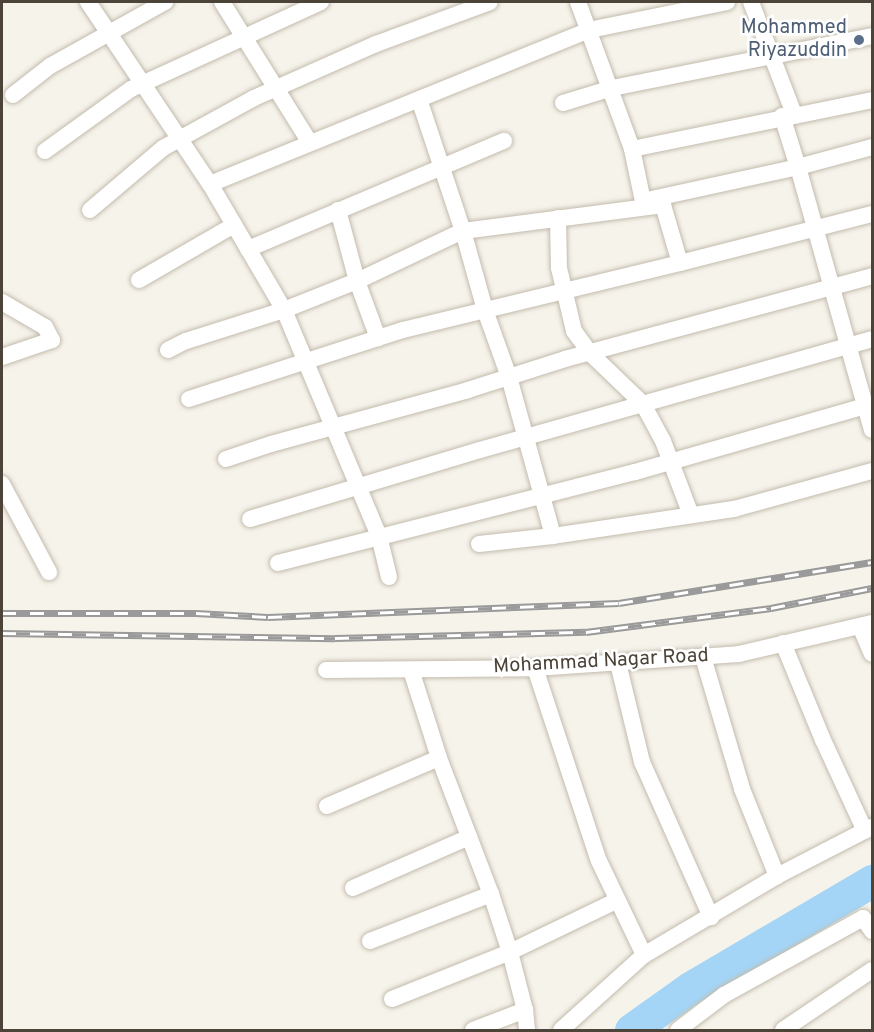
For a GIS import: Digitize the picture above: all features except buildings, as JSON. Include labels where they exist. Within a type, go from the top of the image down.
[{"type":"street","points":[[88,2],[210,184],[284,310],[378,536],[389,577]]},
{"type":"street","points":[[13,95],[50,66],[165,2]]},
{"type":"street","points":[[222,2],[310,143]]},
{"type":"street","points":[[45,152],[130,88],[321,2]]},
{"type":"street","points":[[90,210],[163,148],[276,88],[376,44],[490,2]]},
{"type":"street","points":[[578,2],[612,88],[632,149],[643,201]]},
{"type":"street","points":[[210,184],[589,30],[727,2]]},
{"type":"street","points":[[752,2],[773,55],[798,167],[848,345],[869,405],[873,430]]},
{"type":"street","points":[[563,103],[612,88],[873,36]]},
{"type":"street","points":[[419,99],[463,231],[485,310],[509,377],[553,536]]},
{"type":"street","points":[[632,149],[788,115],[873,100]]},
{"type":"street","points":[[248,249],[504,141]]},
{"type":"street","points":[[643,201],[798,167],[873,147]]},
{"type":"street","points":[[643,201],[663,205]]},
{"type":"street","points":[[168,350],[186,341],[284,310],[357,281],[463,231],[663,205]]},
{"type":"street","points":[[663,205],[680,263]]},
{"type":"street","points":[[339,210],[357,281],[378,338]]},
{"type":"street","points":[[189,399],[378,338],[873,214]]},
{"type":"street","points":[[558,218],[559,268],[574,332],[590,353],[643,404],[663,441],[691,515]]},
{"type":"street","points":[[139,280],[234,225]]},
{"type":"street","points":[[226,459],[590,353],[873,276]]},
{"type":"street","points":[[2,302],[45,327],[52,340],[2,357]]},
{"type":"street","points":[[250,519],[525,437],[873,339]]},
{"type":"street","points":[[279,563],[669,461],[869,405]]},
{"type":"street","points":[[479,544],[553,536],[734,508],[873,471]]},
{"type":"street","points":[[2,484],[50,572]]},
{"type":"street","points":[[866,624],[873,654]]},
{"type":"street","name":"Mohammad Nagar Road","points":[[326,670],[535,668],[739,654],[866,624]]},
{"type":"street","points":[[561,1030],[644,955],[777,876],[869,829],[823,741],[783,643]]},
{"type":"street","points":[[703,657],[742,789],[777,876]]},
{"type":"street","points":[[618,663],[642,762],[711,917]]},
{"type":"street","points":[[535,668],[567,769],[616,901],[644,955]]},
{"type":"street","points":[[411,670],[439,758],[491,894],[510,952],[525,1011],[527,1030]]},
{"type":"street","points":[[327,806],[439,758]]},
{"type":"street","points":[[353,888],[469,837]]},
{"type":"street","points":[[370,941],[491,894]]},
{"type":"street","points":[[392,999],[510,952],[616,901]]},
{"type":"street","points":[[678,1030],[724,995],[863,918],[873,931]]},
{"type":"street","points":[[783,1030],[873,970]]},
{"type":"street","points":[[473,1030],[525,1011]]},
{"type":"waterway","points":[[631,1030],[690,988],[872,881]]},
{"type":"railway","points":[[2,613],[196,613],[268,617],[619,603],[872,562]]},
{"type":"railway","points":[[2,633],[335,638],[586,632],[771,608],[872,588]]},
{"type":"place","name":"Mohammed Riyazuddin","points":[[859,40]]}]
